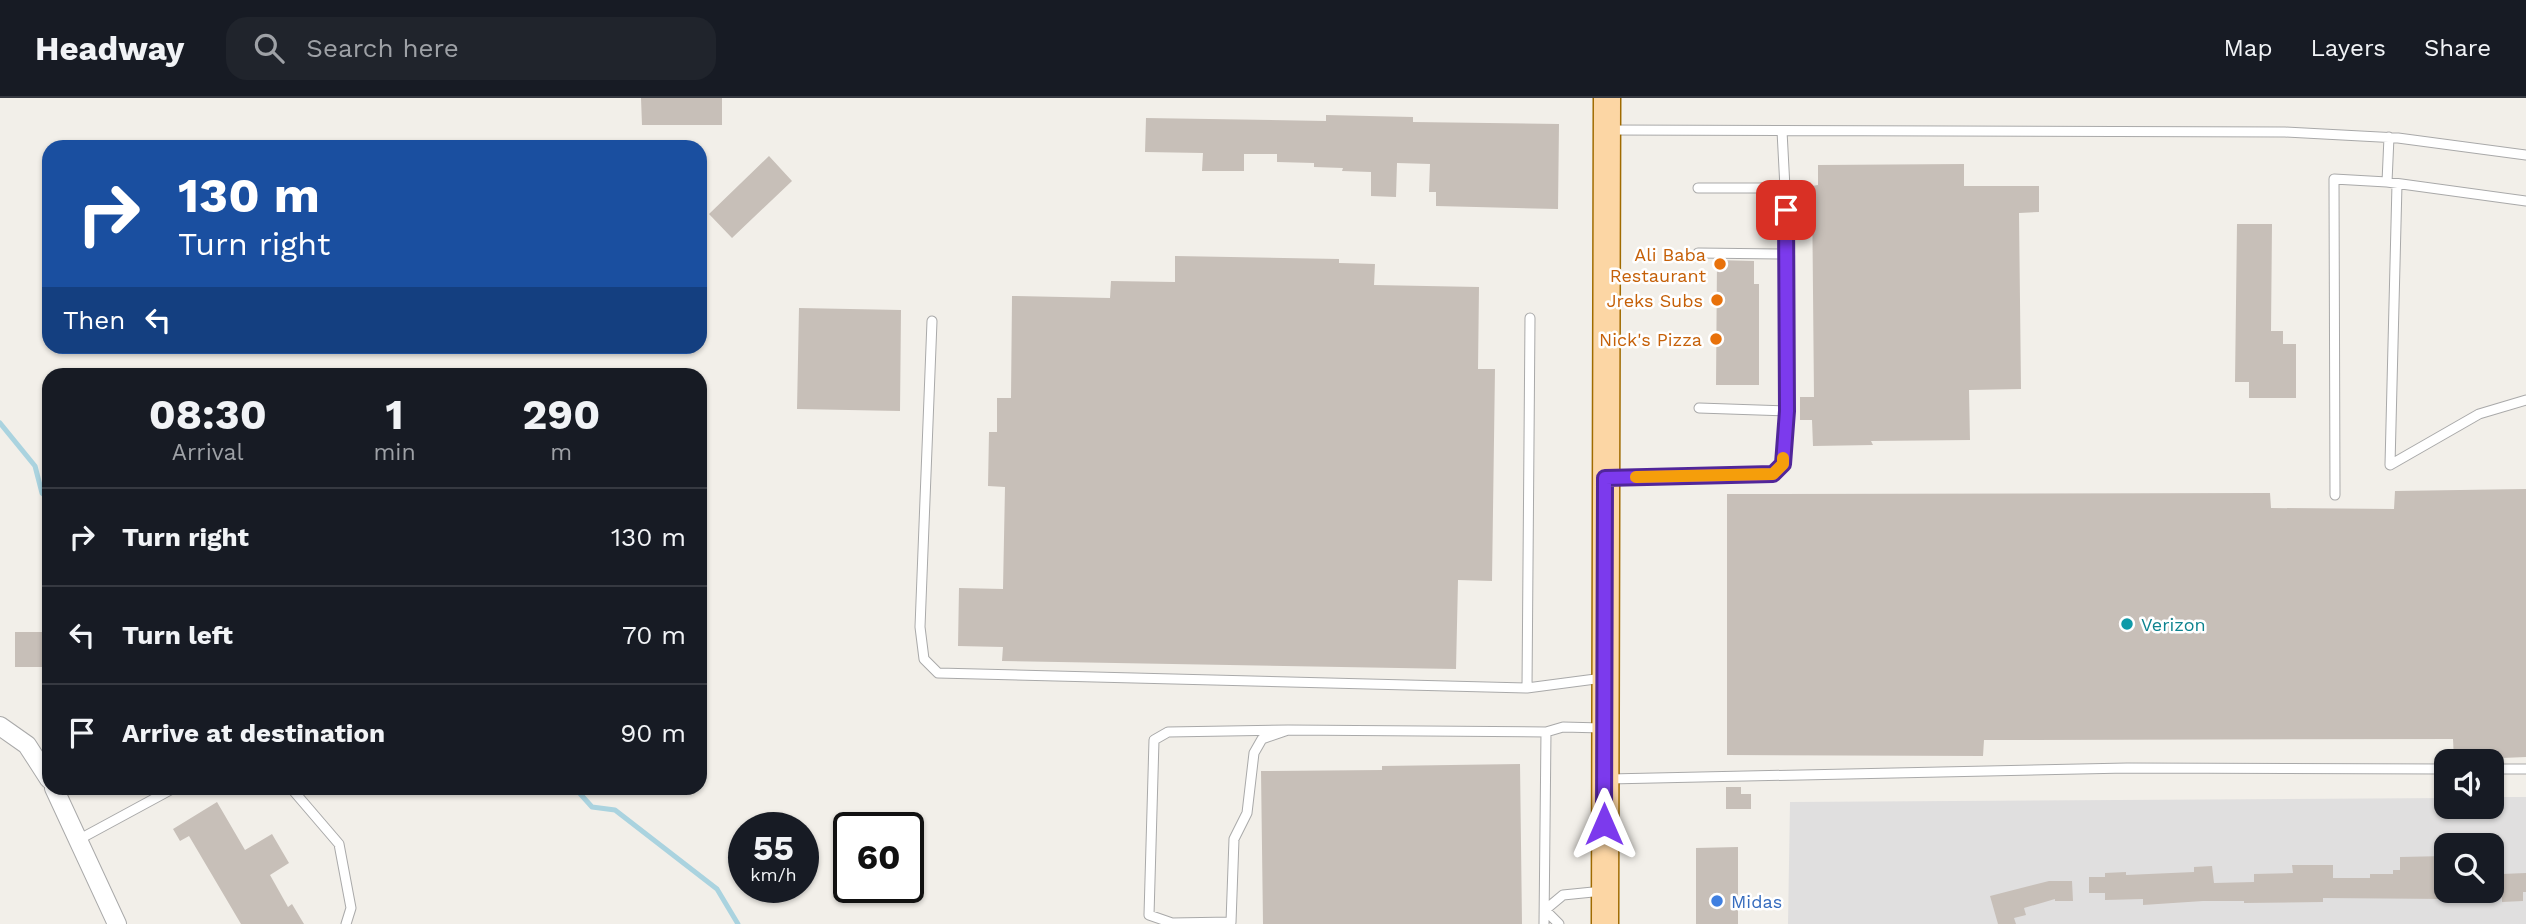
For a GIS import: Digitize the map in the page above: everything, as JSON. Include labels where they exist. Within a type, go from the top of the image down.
[{"type":"main road","points":[[1605,924],[1607,98]]},
{"type":"street","points":[[0,726],[27,745],[42,768]]},
{"type":"street","points":[[57,795],[117,924]]},
{"type":"lane","points":[[1607,130],[2285,132],[2389,137],[2526,155]]},
{"type":"lane","points":[[1605,478],[1773,474],[1783,464],[1787,411],[1782,131]]},
{"type":"lane","points":[[2389,137],[2392,183],[2390,466],[2479,414],[2526,400]]},
{"type":"lane","points":[[2335,495],[2334,179],[2392,183],[2526,201]]},
{"type":"lane","points":[[1698,188],[1785,188]]},
{"type":"lane","points":[[1698,253],[1786,254]]},
{"type":"lane","points":[[1527,688],[1530,317]]},
{"type":"lane","points":[[932,321],[920,627],[924,659],[938,673],[1527,688],[1604,678]]},
{"type":"lane","points":[[1699,408],[1787,411]]},
{"type":"lane","points":[[1288,730],[1262,739],[1254,753],[1247,813],[1234,839],[1231,922],[1172,923],[1149,915],[1154,740],[1168,732],[1288,730],[1546,732],[1563,727],[1604,728]]},
{"type":"lane","points":[[1544,924],[1546,732]]},
{"type":"lane","points":[[1604,779],[2127,768],[2434,769]]},
{"type":"lane","points":[[2504,769],[2526,769]]},
{"type":"lane","points":[[78,840],[161,795]]},
{"type":"lane","points":[[297,795],[339,844],[351,908],[346,924]]},
{"type":"lane","points":[[1545,910],[1563,895],[1605,891]]},
{"type":"lane","points":[[1545,910],[1559,924]]},
{"type":"shaded area","points":[[2504,797],[2526,797],[2526,924],[1788,924],[1790,802],[2434,798],[2434,819],[2504,819]]},
{"type":"building","points":[[641,98],[722,98],[722,125],[642,125]]},
{"type":"building","points":[[1326,115],[1413,117],[1413,122],[1559,124],[1558,209],[1436,206],[1436,192],[1429,192],[1430,164],[1397,163],[1396,197],[1371,196],[1371,172],[1314,167],[1314,163],[1277,162],[1277,154],[1244,154],[1244,171],[1202,171],[1203,153],[1145,152],[1146,118],[1326,121]]},
{"type":"building","points":[[769,156],[792,181],[732,238],[709,214]]},
{"type":"building","points":[[1964,164],[1964,186],[2039,186],[2039,212],[2019,213],[2021,389],[1969,390],[1970,440],[1871,441],[1873,445],[1813,446],[1812,420],[1800,420],[1800,397],[1814,397],[1812,186],[1818,185],[1818,165]]},
{"type":"building","points":[[2237,224],[2272,224],[2271,331],[2283,331],[2283,344],[2296,344],[2296,398],[2249,398],[2249,382],[2235,382]]},
{"type":"building","points":[[1175,256],[1339,259],[1339,263],[1375,264],[1374,285],[1479,287],[1478,369],[1495,369],[1492,581],[1458,580],[1456,669],[1002,661],[1003,647],[958,646],[959,588],[1003,589],[1005,487],[988,486],[989,432],[997,432],[997,398],[1011,398],[1012,296],[1110,298],[1111,281],[1175,282]]},
{"type":"building","points":[[1717,260],[1754,261],[1754,284],[1759,284],[1759,385],[1716,385]]},
{"type":"building","points":[[799,308],[901,310],[900,411],[797,409]]},
{"type":"building","name":"Verizon","points":[[2526,489],[2526,757],[2504,758],[2504,749],[2453,749],[2453,739],[1984,740],[1983,756],[1727,755],[1727,494],[2270,493],[2271,508],[2394,509],[2395,491]]},
{"type":"building","points":[[15,632],[42,632],[42,667],[15,667]]},
{"type":"building","points":[[1520,764],[1522,924],[1263,924],[1261,771],[1382,770],[1382,766]]},
{"type":"building","points":[[1726,787],[1741,787],[1741,794],[1751,794],[1751,809],[1726,809]]},
{"type":"building","points":[[217,802],[245,850],[272,834],[289,863],[270,875],[288,907],[292,904],[304,924],[241,924],[189,836],[180,841],[173,829]]},
{"type":"building","name":"Midas","points":[[1738,847],[1738,924],[1696,924],[1696,848]]},
{"type":"building","points":[[2434,856],[2434,899],[2323,898],[2323,902],[2203,901],[2143,905],[2143,899],[2105,900],[2105,893],[2089,893],[2089,877],[2105,877],[2105,873],[2126,872],[2126,875],[2194,872],[2194,867],[2212,866],[2214,883],[2254,882],[2254,874],[2293,873],[2292,865],[2333,865],[2333,878],[2370,878],[2370,874],[2393,874],[2393,870],[2400,870],[2400,857]]},
{"type":"building","points":[[2526,873],[2523,901],[2504,902],[2504,874]]},
{"type":"building","points":[[2049,881],[2072,881],[2073,901],[2055,899],[2024,908],[2026,915],[2014,918],[2016,924],[1998,924],[1990,896]]},
{"type":"waterway","points":[[0,423],[35,466],[42,493]]},
{"type":"waterway","points":[[581,795],[592,807],[615,810],[717,889],[738,924]]},
{"type":"slow traffic","points":[[1636,477],[1773,474],[1783,464],[1783,458]]},
{"type":"place","name":"Ali Baba Restaurant","points":[[1720,264]]},
{"type":"place","name":"Jreks Subs","points":[[1717,300]]},
{"type":"place","name":"Nick's Pizza","points":[[1716,339]]},
{"type":"place","name":"Verizon","points":[[2127,624]]},
{"type":"place","name":"Midas","points":[[1717,901]]},
{"type":"route","points":[[1604,824],[1605,478],[1773,474],[1783,464],[1787,411],[1786,210]]}]
